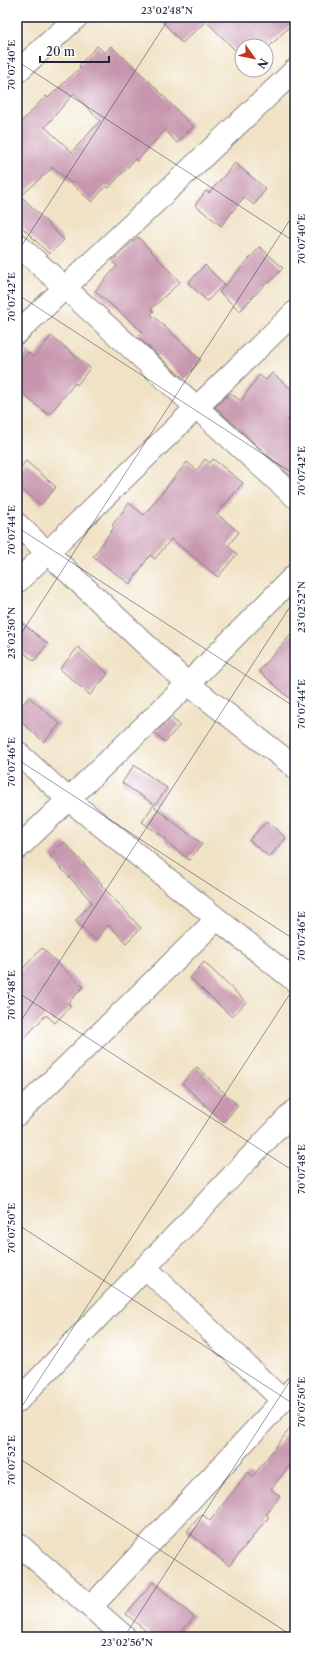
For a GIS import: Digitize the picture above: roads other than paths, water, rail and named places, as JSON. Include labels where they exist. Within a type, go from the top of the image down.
[{"type":"street","points":[[17,72],[76,17]]},
{"type":"street","points":[[17,333],[295,70]]},
{"type":"street","points":[[17,244],[295,497]]},
{"type":"street","points":[[17,582],[295,312]]},
{"type":"street","points":[[17,524],[188,684],[295,767]]},
{"type":"street","points":[[17,849],[188,684],[295,575]]},
{"type":"street","points":[[17,752],[69,800],[295,981]]},
{"type":"street","points":[[17,1115],[217,919]]},
{"type":"street","points":[[17,1402],[295,1110]]},
{"type":"street","points":[[91,1607],[289,1394],[145,1267]]},
{"type":"street","points":[[17,1543],[125,1637]]}]
